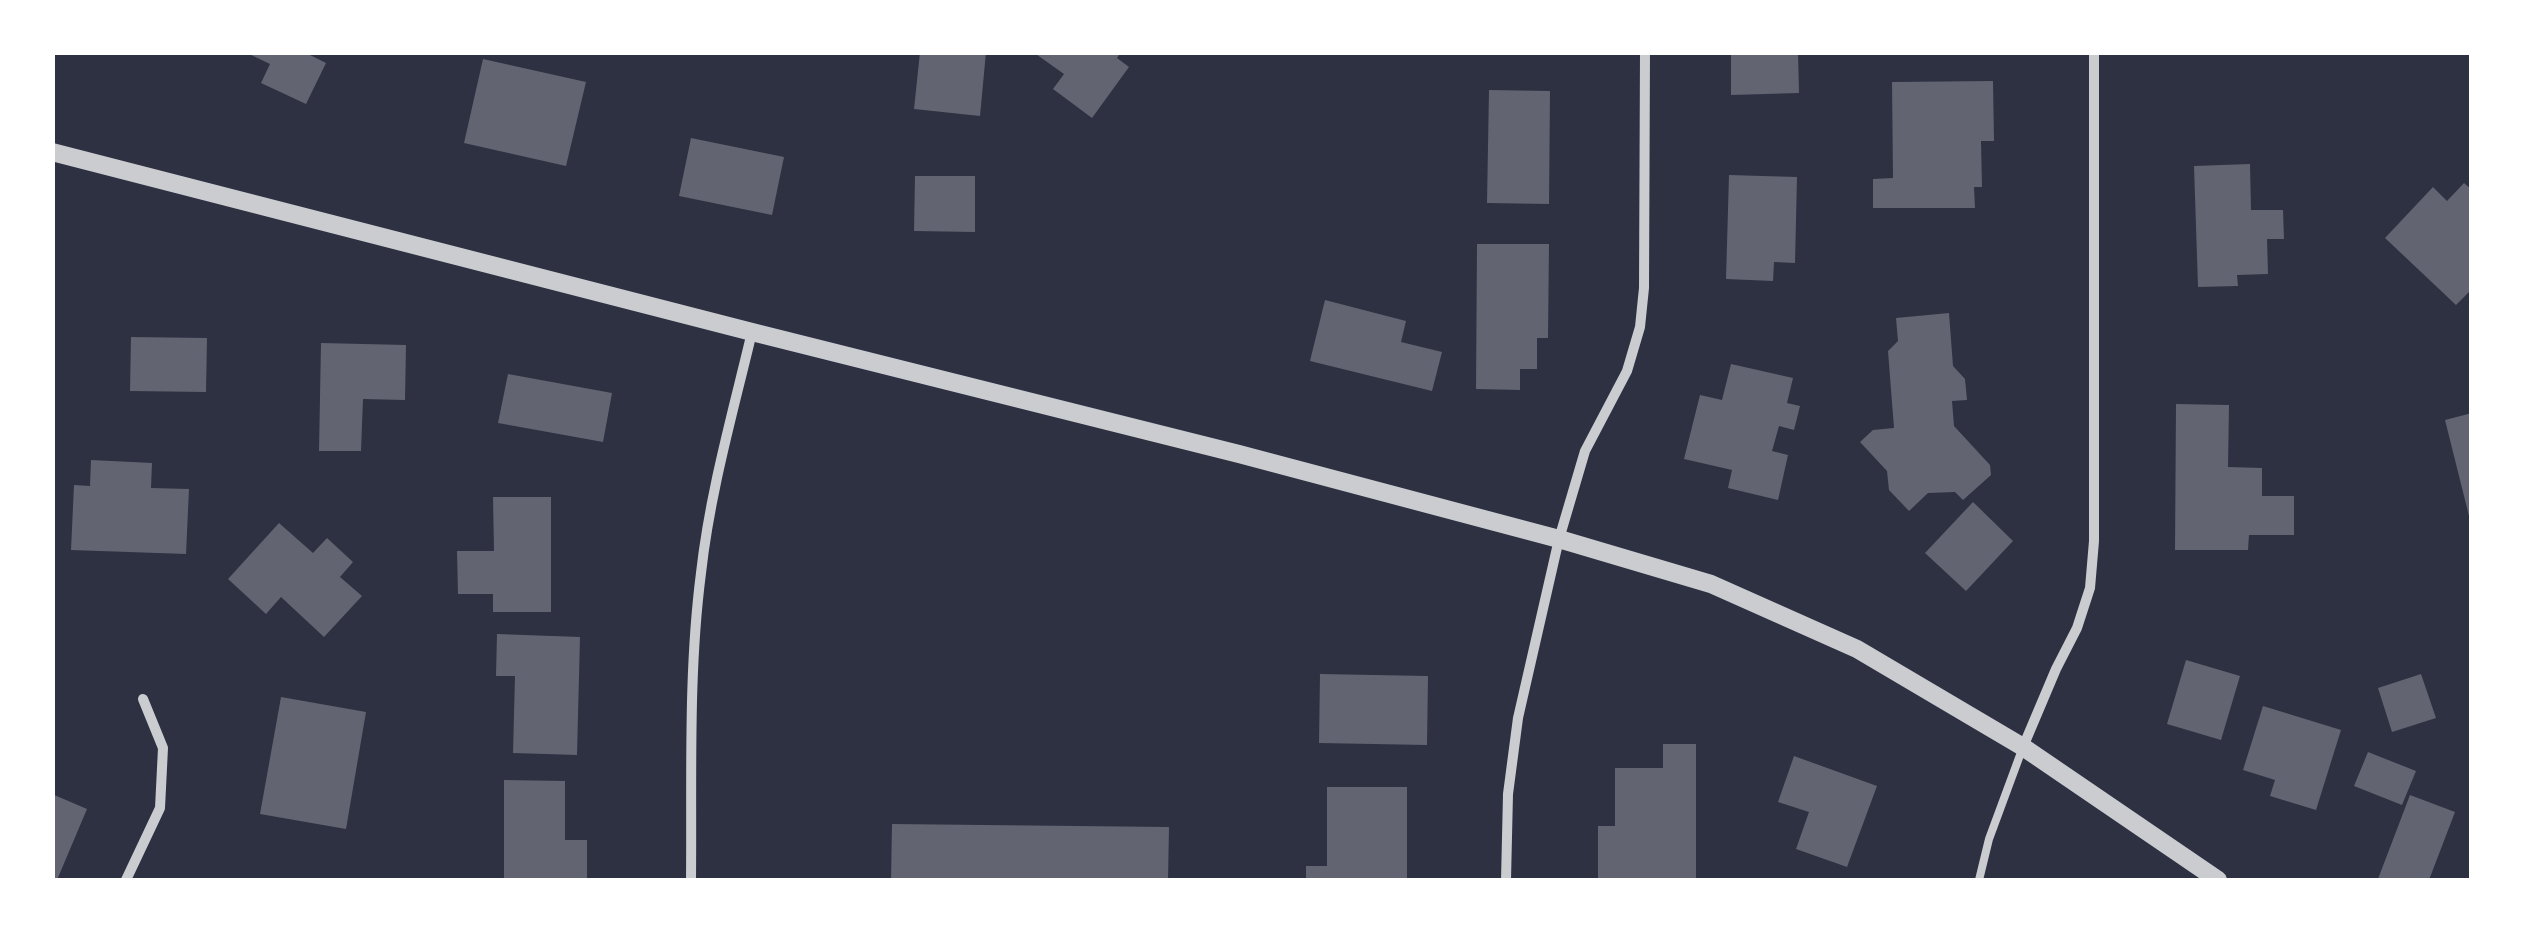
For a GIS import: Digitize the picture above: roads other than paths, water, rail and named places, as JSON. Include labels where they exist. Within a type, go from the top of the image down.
[{"type":"street","points":[[1506,880],[1508,794],[1518,718],[1559,540],[1585,451],[1627,371],[1640,327],[1644,288],[1645,52]]},
{"type":"street","points":[[2023,746],[2077,628],[2090,588],[2094,542],[2094,52]]},
{"type":"street","points":[[52,152],[1112,422],[1711,584],[1856,649],[2023,746],[2218,880]]},
{"type":"street","points":[[691,880],[695,636],[700,573],[752,332]]},
{"type":"street","points":[[126,880],[160,808],[163,748],[143,698]]},
{"type":"lane","points":[[1979,880],[1989,838],[2023,746]]}]
